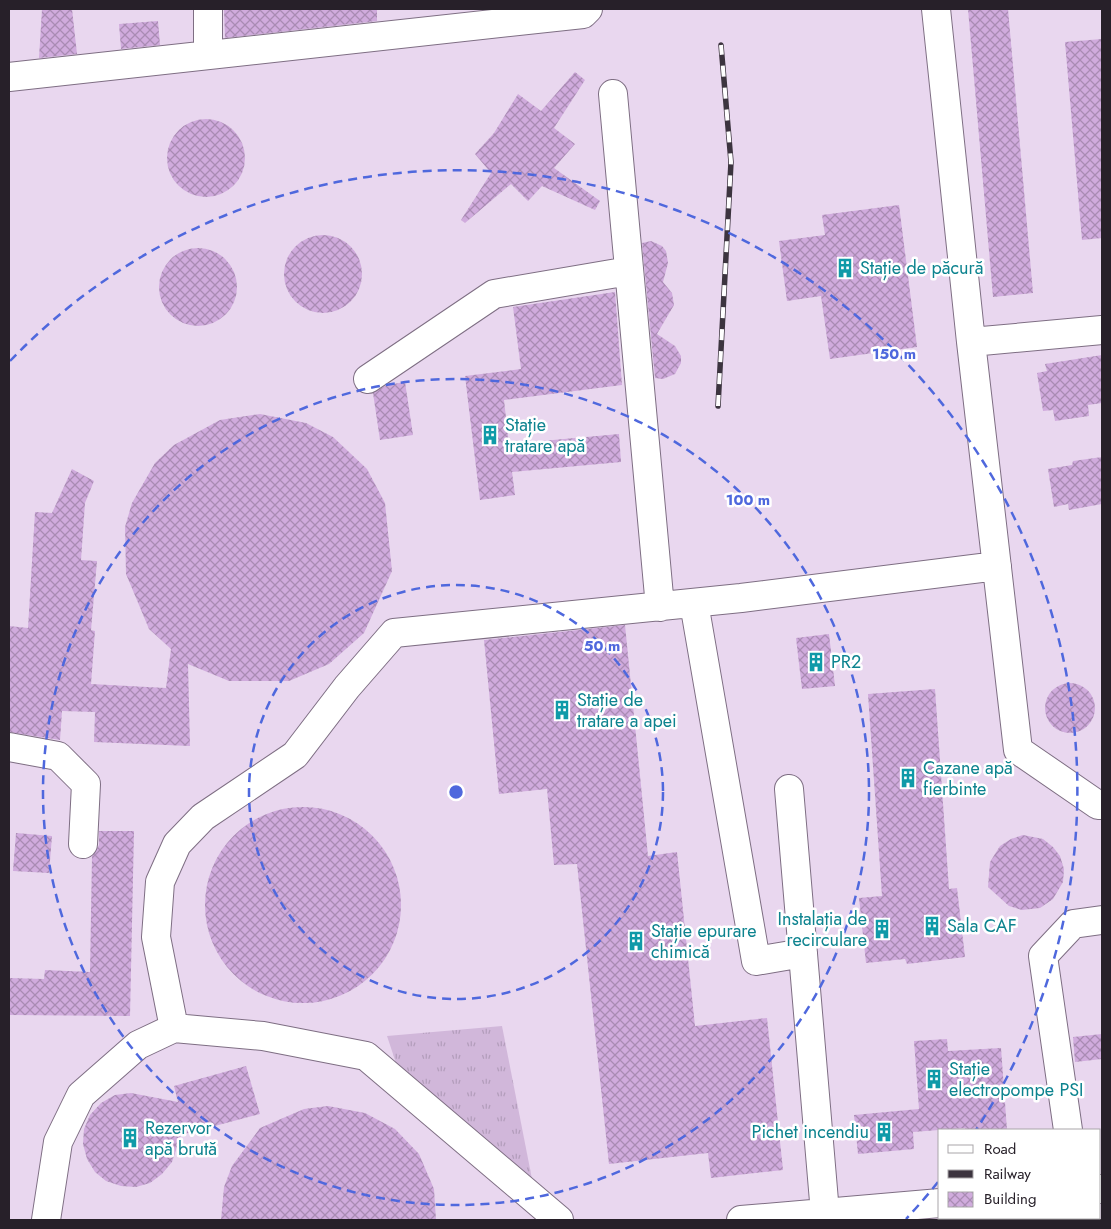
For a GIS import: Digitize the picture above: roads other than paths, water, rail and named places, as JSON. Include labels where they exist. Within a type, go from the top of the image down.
[{"type":"lane","points":[[208,9],[208,55]]},
{"type":"lane","points":[[9,78],[583,14],[588,9]]},
{"type":"lane","points":[[936,9],[971,342],[1018,750],[1098,805],[1102,805]]},
{"type":"lane","points":[[613,94],[660,607]]},
{"type":"lane","points":[[368,379],[494,294],[629,271]]},
{"type":"lane","points":[[971,342],[1102,330]]},
{"type":"lane","points":[[174,1028],[156,937],[160,882],[177,844],[203,817],[295,756],[347,687],[394,633],[660,607],[997,566]]},
{"type":"lane","points":[[694,603],[756,961],[803,953]]},
{"type":"lane","points":[[9,748],[58,756],[86,784],[83,844]]},
{"type":"lane","points":[[789,789],[825,1213]]},
{"type":"lane","points":[[1068,1129],[1043,956],[1072,924],[1102,920]]},
{"type":"lane","points":[[46,1220],[58,1142],[81,1095],[138,1045],[174,1028],[263,1036],[366,1056],[559,1220]]},
{"type":"lane","points":[[741,1220],[938,1203]]},
{"type":"railway","points":[[718,406],[731,162],[721,45]]},
{"type":"place","name":"Stație de păcură","points":[[845,268]]},
{"type":"place","name":"Stație tratare apă","points":[[490,435]]},
{"type":"place","name":"PR2","points":[[816,662]]},
{"type":"place","name":"Stație de tratare a apei","points":[[562,710]]},
{"type":"place","name":"Cazane apă fierbinte","points":[[908,778]]},
{"type":"place","name":"Sala CAF","points":[[932,926]]},
{"type":"place","name":"Instalația de recirculare","points":[[882,929]]},
{"type":"place","name":"Stație epurare chimică","points":[[636,941]]},
{"type":"place","name":"Stație electropompe PSI","points":[[934,1079]]},
{"type":"place","name":"Pichet incendiu","points":[[884,1132]]},
{"type":"place","name":"Rezervor apă brută","points":[[130,1138]]}]
